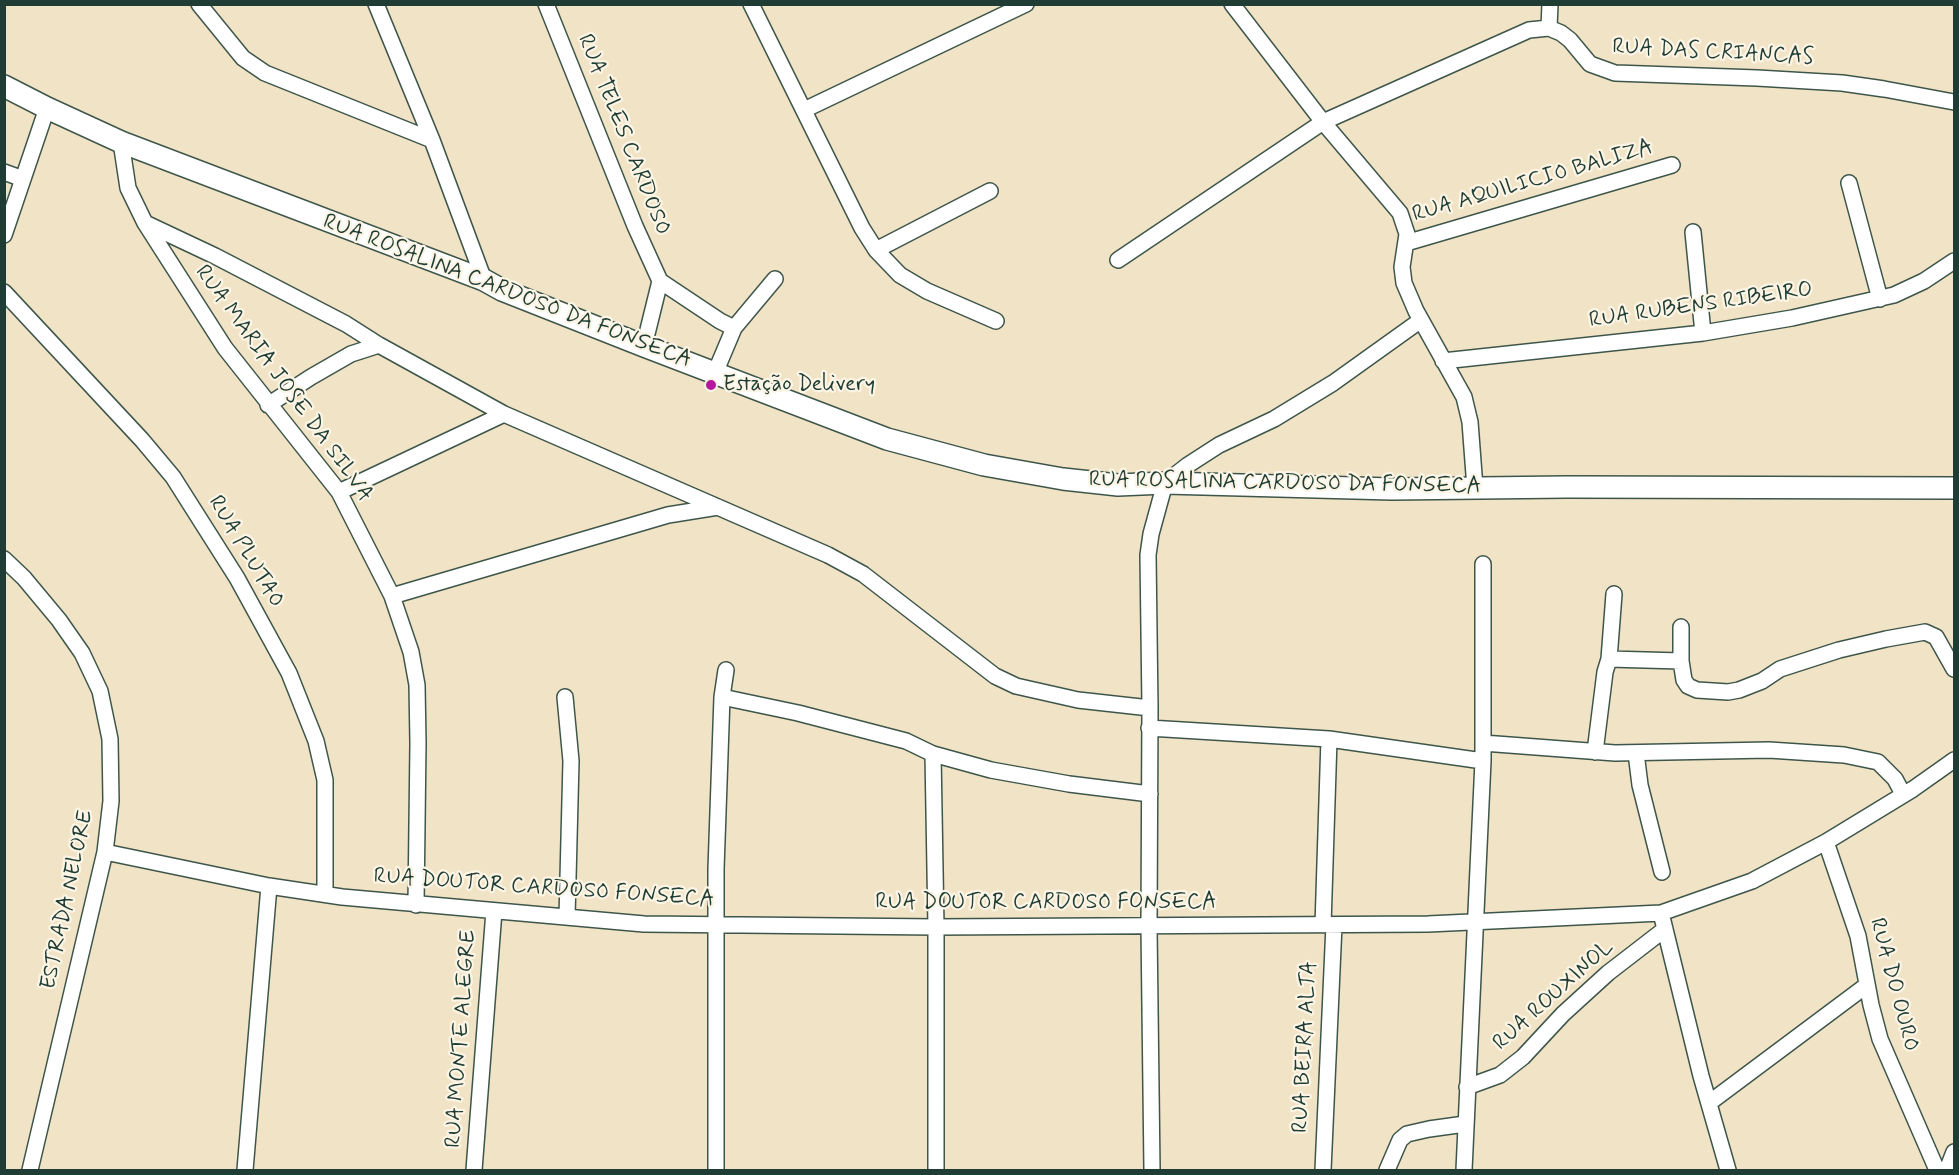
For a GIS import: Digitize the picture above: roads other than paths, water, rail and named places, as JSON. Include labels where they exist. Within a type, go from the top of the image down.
[{"type":"street","points":[[199,4],[243,58],[265,73],[432,140]]},
{"type":"street","points":[[376,4],[432,140],[484,280]]},
{"type":"street","name":"RUA TELES CARDOSO","points":[[546,4],[635,226],[660,281]]},
{"type":"street","points":[[751,4],[862,228],[876,250],[900,275],[927,291],[996,321]]},
{"type":"street","points":[[804,110],[1026,4]]},
{"type":"street","points":[[1232,4],[1323,122],[1400,213],[1407,234],[1402,267],[1404,283],[1421,320],[1464,397],[1470,422],[1475,488]]},
{"type":"street","points":[[1118,260],[1323,122],[1516,35],[1529,30],[1549,28],[1550,4]]},
{"type":"street","name":"RUA DAS CRIANCAS","points":[[1549,28],[1570,40],[1590,64],[1615,73],[1842,83],[1884,88],[1954,102]]},
{"type":"street","name":"RUA ROSALINA CARDOSO DA FONSECA","points":[[4,86],[121,142],[484,280],[502,290],[644,346],[887,439],[984,465],[1063,479],[1118,485],[1165,483],[1392,489],[1954,488]]},
{"type":"street","points":[[4,235],[47,108]]},
{"type":"street","name":"RUA MARIA JOSE DA SILVA","points":[[121,142],[128,188],[144,223],[225,348],[339,492],[392,596],[411,652],[417,686],[416,905]]},
{"type":"street","name":"RUA AQUILICIO BALIZA","points":[[1406,243],[1672,165]]},
{"type":"street","points":[[4,172],[23,179]]},
{"type":"street","points":[[1849,183],[1880,298]]},
{"type":"street","points":[[876,250],[990,191]]},
{"type":"street","points":[[144,223],[215,256],[346,324],[379,345],[504,414],[828,555],[863,574],[995,676],[1016,686],[1078,700],[1150,708]]},
{"type":"street","points":[[1694,232],[1703,333]]},
{"type":"street","name":"RUA RUBENS RIBEIRO","points":[[1443,361],[1703,333],[1792,318],[1894,295],[1924,281],[1954,261]]},
{"type":"street","points":[[715,373],[734,328],[775,279]]},
{"type":"street","points":[[644,346],[660,281],[734,328]]},
{"type":"street","name":"RUA PLUTAO","points":[[4,292],[142,440],[172,477],[237,578],[290,673],[316,741],[326,780],[325,893]]},
{"type":"street","points":[[1152,1170],[1148,555],[1151,534],[1165,483],[1188,465],[1219,446],[1274,419],[1333,383],[1421,320]]},
{"type":"street","points":[[268,405],[351,354],[379,345]]},
{"type":"street","points":[[339,492],[504,414]]},
{"type":"street","points":[[392,596],[668,514],[718,507]]},
{"type":"street","name":"ESTRADA NELORE","points":[[4,559],[24,578],[59,620],[82,653],[100,691],[110,739],[111,801],[105,852],[30,1170]]},
{"type":"street","points":[[1464,1170],[1483,761],[1483,564]]},
{"type":"street","points":[[1594,752],[1605,672],[1609,659],[1614,594]]},
{"type":"street","points":[[1681,627],[1680,661],[1684,680],[1688,686],[1696,690],[1728,692],[1748,687],[1780,669],[1839,650],[1925,632],[1936,637],[1954,669]]},
{"type":"street","points":[[1609,659],[1680,661]]},
{"type":"street","points":[[716,1170],[716,869],[722,697],[726,670]]},
{"type":"street","points":[[565,697],[571,761],[567,917]]},
{"type":"street","points":[[722,697],[798,713],[906,741],[933,754],[991,770],[1069,784],[1150,794]]},
{"type":"street","points":[[1149,728],[1329,740],[1483,761]]},
{"type":"street","name":"RUA BEIRA ALTA","points":[[1323,1170],[1329,925],[1329,740]]},
{"type":"street","points":[[1483,743],[1594,752],[1769,750],[1844,755],[1878,762],[1895,779],[1903,794]]},
{"type":"street","points":[[1636,753],[1641,785],[1662,872]]},
{"type":"street","points":[[933,754],[936,1170]]},
{"type":"street","name":"RUA DOUTOR CARDOSO FONSECA","points":[[105,852],[269,886],[342,897],[644,924],[1149,927],[1476,922],[1661,912],[1752,881],[1826,842],[1954,760]]},
{"type":"street","name":"RUA DO OURO","points":[[1826,842],[1858,936],[1880,1039],[1937,1170]]},
{"type":"street","points":[[245,1170],[269,886]]},
{"type":"street","name":"RUA MONTE ALEGRE","points":[[474,1170],[494,911]]},
{"type":"street","points":[[1661,912],[1728,1170]]},
{"type":"street","name":"RUA ROUXINOL","points":[[1467,1088],[1500,1075],[1522,1057],[1563,1014],[1608,973],[1665,929]]},
{"type":"street","points":[[1709,1103],[1867,985]]},
{"type":"street","points":[[1387,1170],[1400,1140],[1407,1134],[1465,1124]]},
{"type":"street","points":[[1947,1170],[1954,1152]]},
{"type":"place","name":"Estação Delivery","points":[[711,385]]}]
